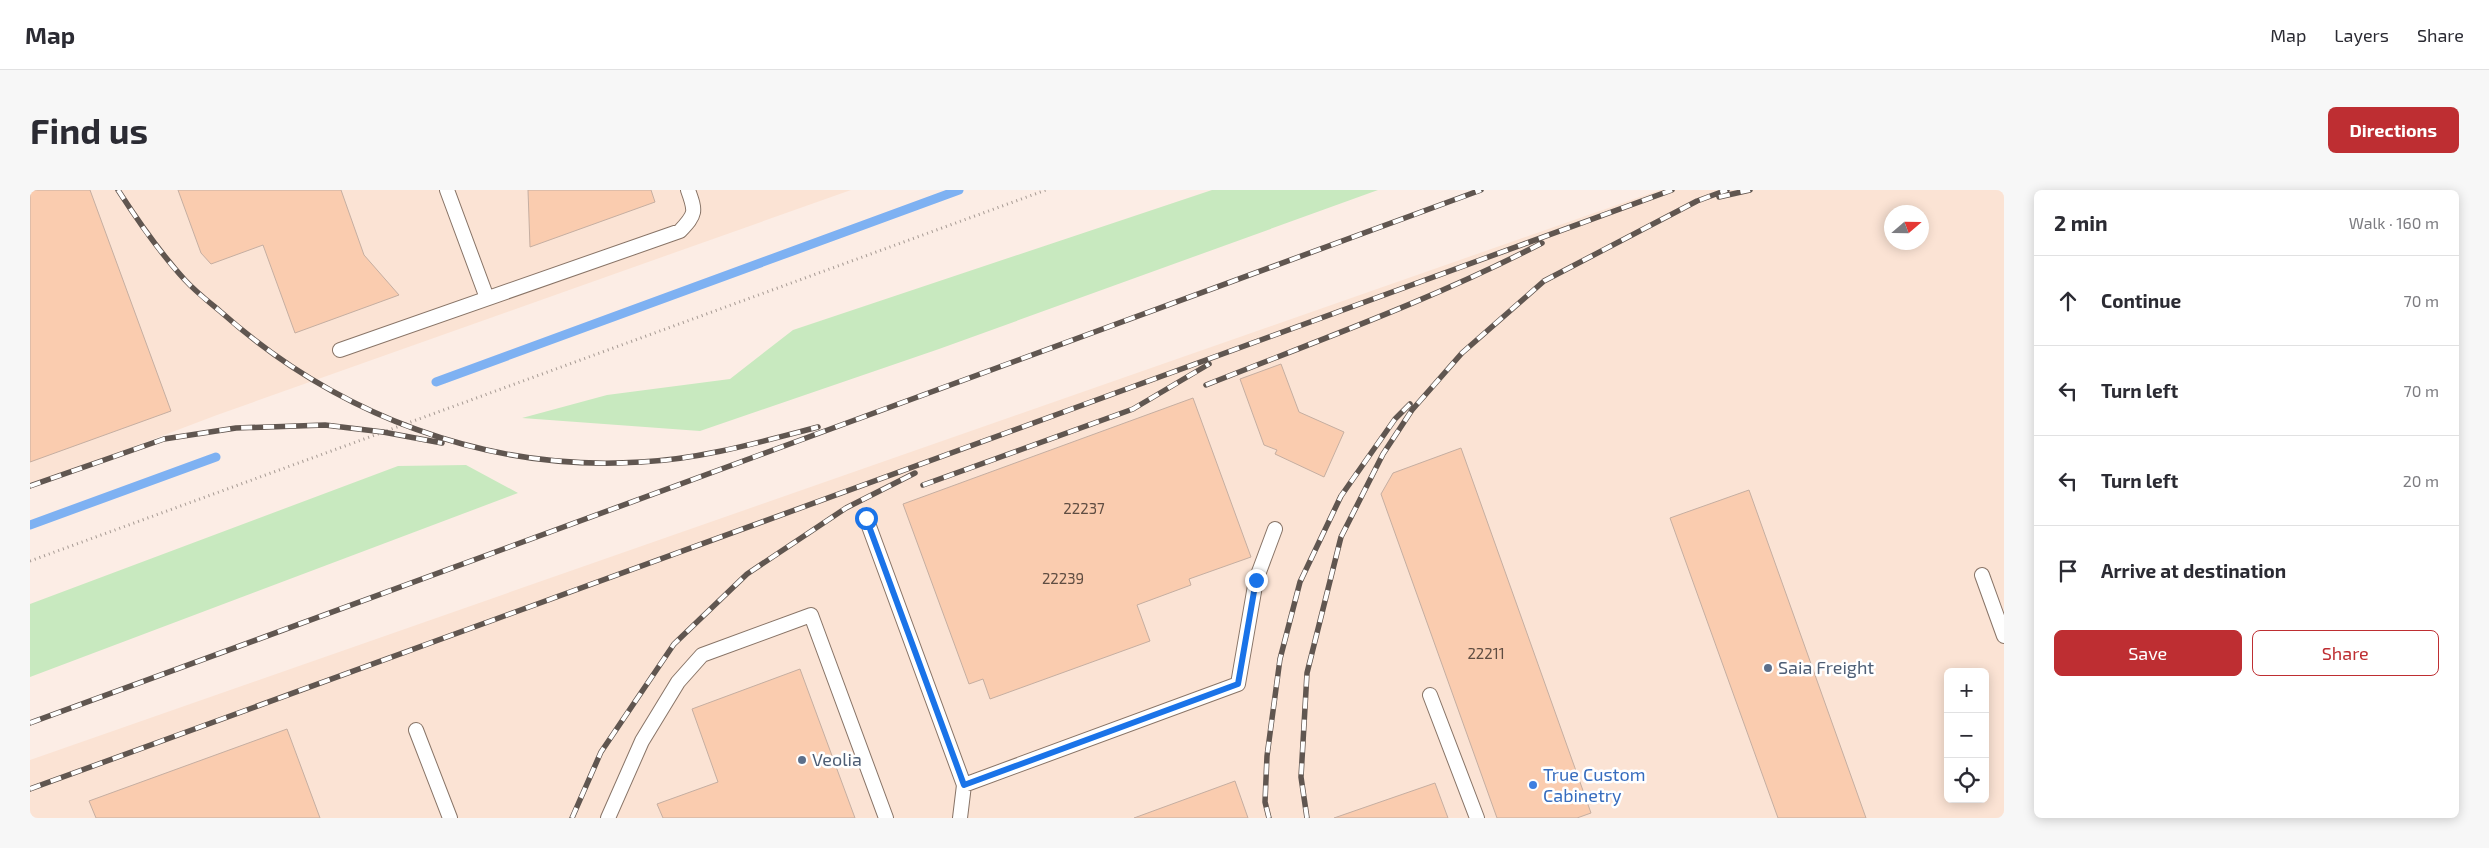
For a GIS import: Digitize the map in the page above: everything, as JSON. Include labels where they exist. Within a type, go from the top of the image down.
[{"type":"lane","points":[[447,190],[487,298]]},
{"type":"lane","points":[[340,350],[680,231],[692,219],[695,209],[688,190]]},
{"type":"lane","points":[[866,518],[964,785],[960,818]]},
{"type":"lane","points":[[964,785],[1238,684],[1256,580],[1275,529]]},
{"type":"lane","points":[[1982,575],[2004,636]]},
{"type":"lane","points":[[608,818],[642,741],[678,682],[702,655],[811,615],[886,818]]},
{"type":"lane","points":[[1430,696],[1477,818]]},
{"type":"lane","points":[[416,730],[450,818]]},
{"type":"path","points":[[30,561],[1046,190]]},
{"type":"shaded area","points":[[30,190],[851,190],[217,415],[30,486]]},
{"type":"shaded area","points":[[1660,190],[2004,190],[2004,818],[30,818],[30,760]]},
{"type":"green space","points":[[1212,190],[1378,190],[939,349],[700,431],[522,418],[607,395],[730,379],[793,330]]},
{"type":"green space","points":[[466,465],[518,493],[30,677],[30,604],[398,466]]},
{"type":"building","points":[[30,190],[90,190],[171,411],[30,462]]},
{"type":"building","points":[[178,190],[341,190],[364,255],[399,295],[295,333],[263,245],[211,264],[201,253]]},
{"type":"building","points":[[528,190],[651,190],[655,202],[530,247]]},
{"type":"building","points":[[1281,364],[1299,412],[1344,432],[1324,477],[1275,454],[1277,450],[1264,445],[1240,379]]},
{"type":"building","points":[[1193,398],[1251,557],[1189,579],[1191,585],[1137,605],[1150,641],[990,699],[983,679],[969,684],[903,504]]},
{"type":"building","points":[[1461,448],[1591,813],[1577,818],[1497,818],[1381,494],[1393,473]]},
{"type":"building","name":"Saia Freight","points":[[1749,490],[1866,818],[1778,818],[1670,518]]},
{"type":"building","points":[[800,669],[855,818],[663,818],[657,804],[718,782],[692,709]]},
{"type":"building","points":[[287,729],[320,818],[96,818],[89,801]]},
{"type":"building","points":[[1235,781],[1248,818],[1134,818]]},
{"type":"building","points":[[1435,783],[1448,818],[1334,818]]},
{"type":"waterway","points":[[436,382],[959,190]]},
{"type":"waterway","points":[[30,525],[216,457]]},
{"type":"railway","points":[[118,190],[167,259],[185,280],[266,348],[314,380],[364,407],[416,429],[471,446],[526,457],[583,463],[641,462],[709,454],[818,427]]},
{"type":"railway","points":[[30,723],[1481,190]]},
{"type":"railway","points":[[30,789],[1672,190]]},
{"type":"railway","points":[[1307,818],[1301,777],[1307,673],[1341,537],[1383,454],[1412,410],[1462,353],[1544,281],[1697,201],[1727,190]]},
{"type":"railway","points":[[1719,197],[1750,190]]},
{"type":"railway","points":[[1206,385],[1418,301],[1542,243]]},
{"type":"railway","points":[[923,485],[1133,409],[1209,364]]},
{"type":"railway","points":[[1269,818],[1265,802],[1267,756],[1280,659],[1300,582],[1341,496],[1395,419],[1410,404]]},
{"type":"railway","points":[[30,486],[164,439],[236,428],[325,425],[383,432],[442,443]]},
{"type":"railway","points":[[572,818],[601,752],[674,644],[747,574],[846,508],[915,473]]},
{"type":"place","name":"Saia Freight","points":[[1768,668]]},
{"type":"place","name":"Veolia","points":[[802,760]]},
{"type":"place","name":"True Custom Cabinetry","points":[[1533,785]]},
{"type":"route","points":[[866,518],[964,785],[1238,684],[1256,580]]}]
